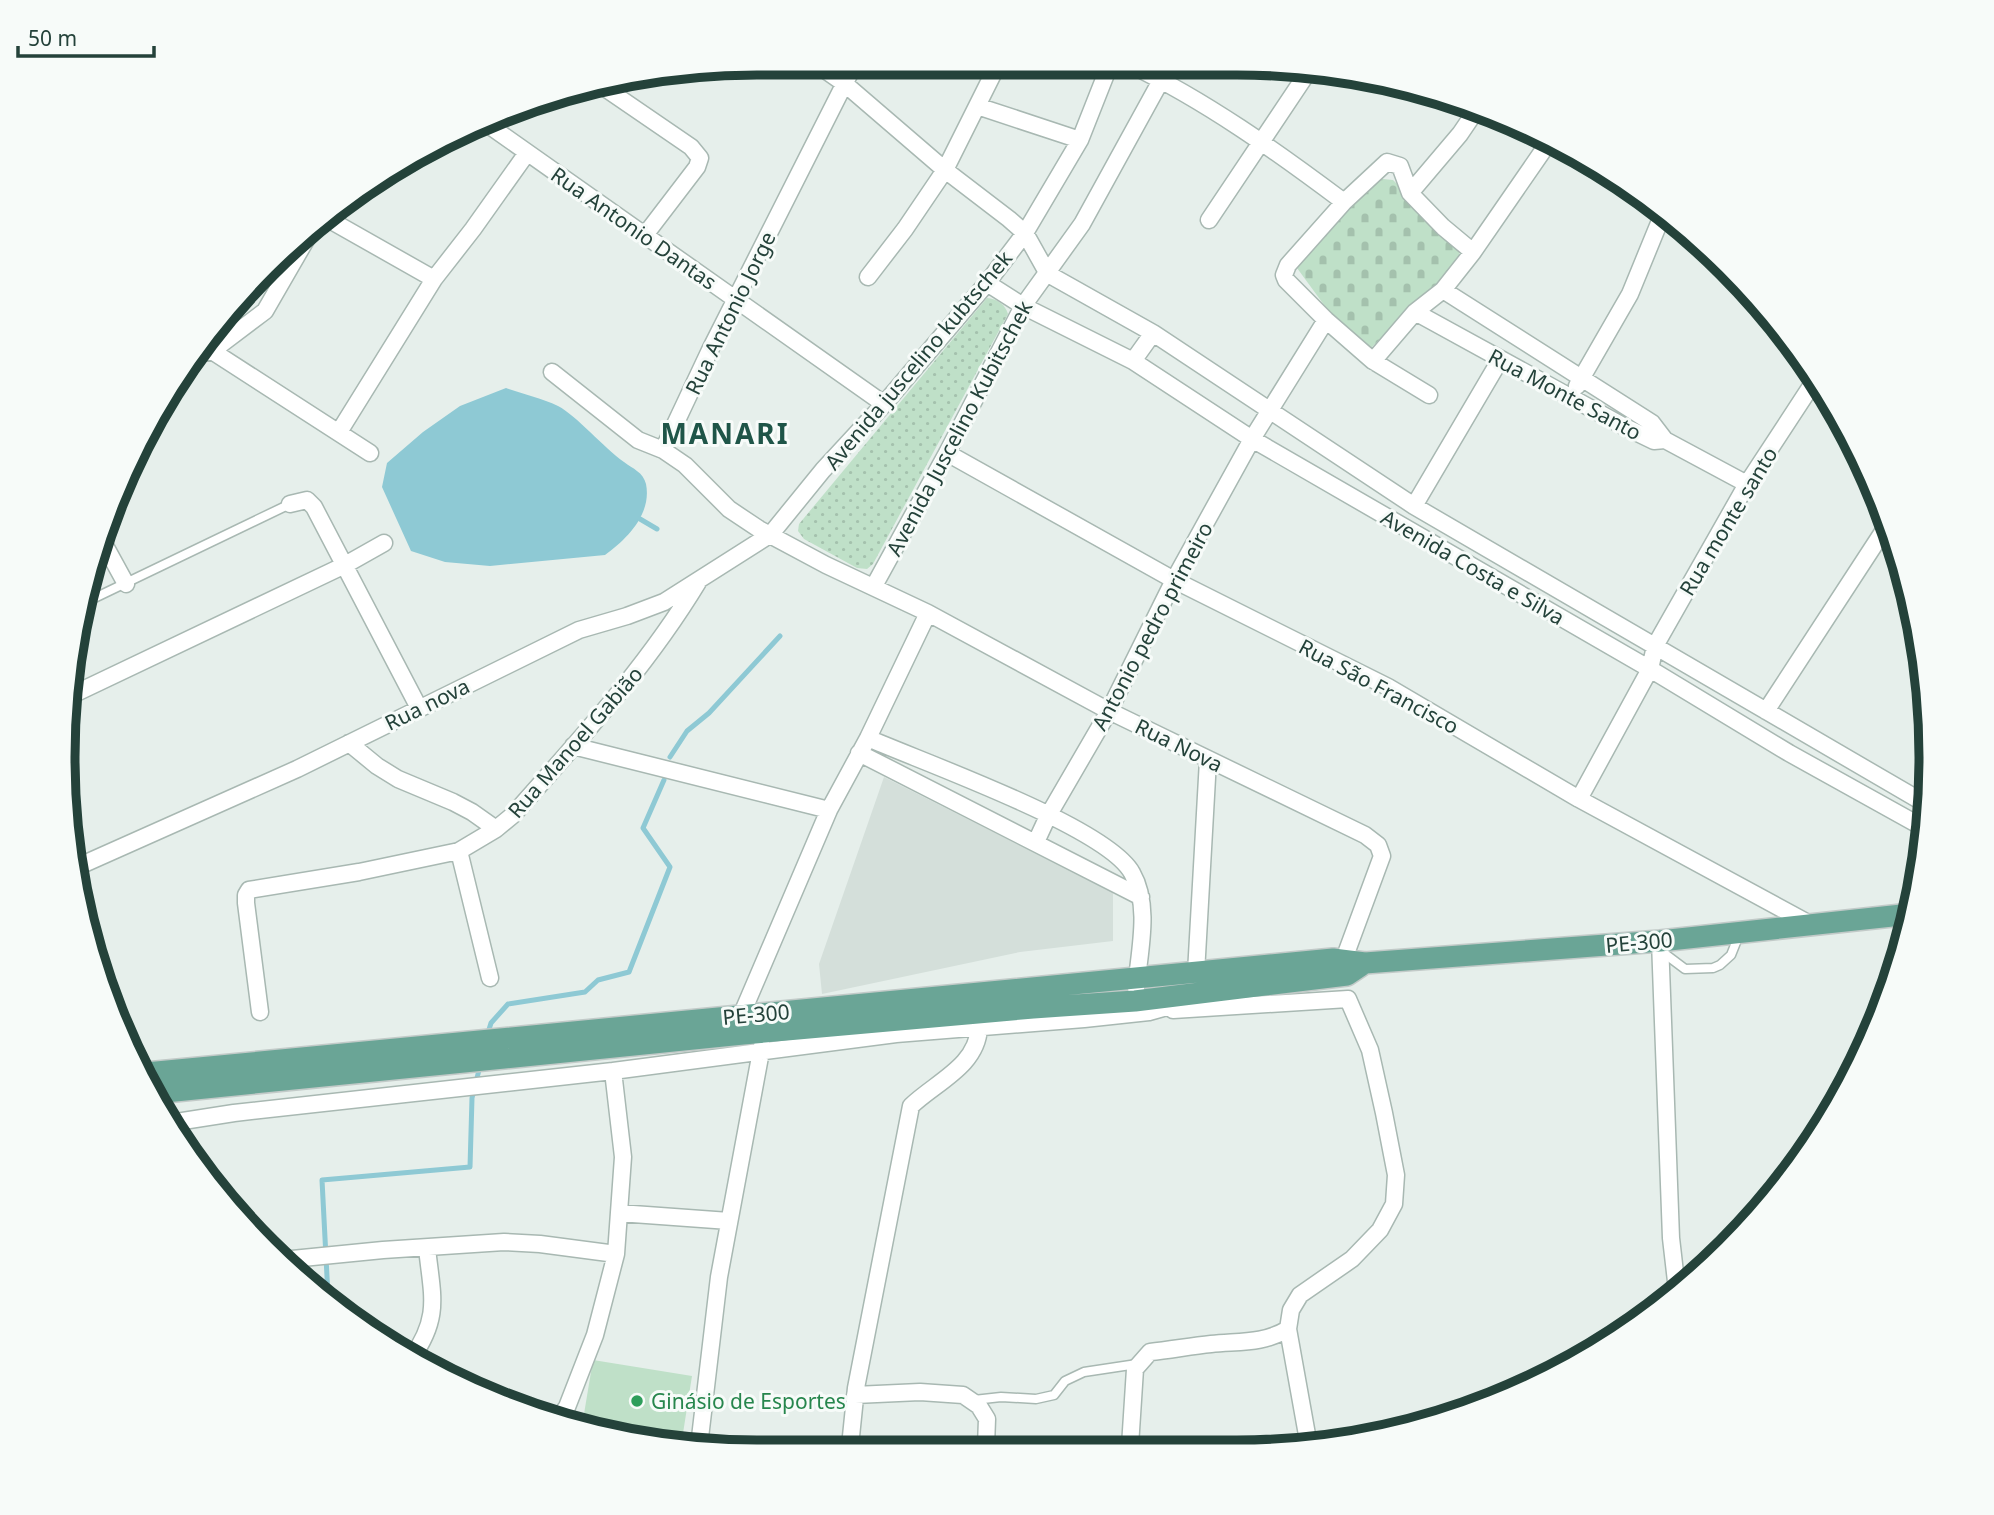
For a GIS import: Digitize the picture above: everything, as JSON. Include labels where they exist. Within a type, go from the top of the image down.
[{"type":"main road","name":"PE-300","points":[[153,1073],[752,1034],[1137,979],[1344,959],[1365,963],[1660,946],[1808,923],[1900,915]]},
{"type":"main road","name":"PE-300","points":[[163,1092],[1032,1008],[1142,1006],[1208,992],[1347,975],[1365,963]]},
{"type":"street","points":[[833,75],[1025,233],[1048,274]]},
{"type":"street","name":"Rua Antonio Jorge","points":[[663,450],[849,75]]},
{"type":"street","points":[[868,277],[945,170],[992,75]]},
{"type":"street","name":"Avenida juscelino kubtschek","points":[[771,534],[823,470],[884,404],[987,283],[1025,233],[1080,140],[1106,75]]},
{"type":"street","points":[[1152,75],[1262,142],[1344,202]]},
{"type":"street","name":"Avenida Juscelino Kubitschek","points":[[874,586],[1023,306],[1082,224],[1163,75]]},
{"type":"street","points":[[1209,220],[1303,79]]},
{"type":"street","points":[[610,91],[691,147],[700,158],[697,167],[645,235]]},
{"type":"street","points":[[977,106],[1080,140]]},
{"type":"street","points":[[1410,193],[1472,117]]},
{"type":"street","name":"Rua Antonio Dantas","points":[[493,128],[884,404]]},
{"type":"street","points":[[1373,361],[1415,312],[1443,290],[1473,252],[1544,149]]},
{"type":"street","points":[[339,432],[434,279],[527,153]]},
{"type":"street","points":[[1429,395],[1373,361],[1325,320],[1284,275],[1288,265],[1344,202],[1387,162],[1400,166],[1410,193],[1443,228],[1473,252]]},
{"type":"street","points":[[1571,398],[1630,294],[1659,222]]},
{"type":"street","points":[[334,223],[434,279]]},
{"type":"street","points":[[209,352],[265,311],[298,254]]},
{"type":"street","name":"Avenida Costa e Silva","points":[[1048,274],[1153,333],[1414,506],[1917,799]]},
{"type":"street","name":"Avenida Costa e Silva","points":[[987,283],[1023,306],[1133,361],[1252,439],[1650,669],[1789,753],[1915,823]]},
{"type":"street","name":"Rua Monte Santo","points":[[1443,290],[1652,423],[1665,440]]},
{"type":"street","name":"Rua Monte Santo","points":[[1415,312],[1654,441],[1665,440]]},
{"type":"street","name":"Antonio pedro primeiro","points":[[1035,842],[1109,711],[1174,580],[1252,439],[1325,320]]},
{"type":"street","points":[[1133,361],[1153,333]]},
{"type":"street","points":[[212,351],[370,453]]},
{"type":"street","name":"Rua monte santo","points":[[1414,506],[1500,360]]},
{"type":"street","points":[[552,372],[638,440],[663,450],[685,465],[729,509],[826,565],[874,586]]},
{"type":"street","name":"Rua monte santo","points":[[1579,799],[1650,669],[1655,646],[1747,484],[1810,388]]},
{"type":"street","points":[[1665,440],[1747,484]]},
{"type":"street","name":"Rua São Francisco","points":[[947,453],[1174,580],[1388,687],[1579,799],[1808,923]]},
{"type":"street","points":[[290,504],[305,499],[310,501],[419,708]]},
{"type":"street","name":"Rua nova","points":[[84,864],[297,769],[579,629],[627,617],[664,602],[771,534]]},
{"type":"street","points":[[1766,711],[1881,534]]},
{"type":"street","points":[[79,692],[345,565],[384,543]]},
{"type":"street","points":[[107,550],[127,584]]},
{"type":"street","name":"Rua Manoel Gabião","points":[[260,1012],[246,895],[253,887],[359,872],[459,851],[496,829],[513,815],[655,648],[699,580]]},
{"type":"street","name":"Rua Nova","points":[[874,586],[1109,711],[1365,835],[1378,845],[1382,856],[1344,959]]},
{"type":"street","points":[[700,1437],[752,1034],[829,810],[868,738],[928,613]]},
{"type":"street","points":[[868,738],[959,775],[1111,849],[1132,872],[1141,897],[1137,979],[1142,1006]]},
{"type":"street","points":[[349,743],[398,779],[453,802],[496,829]]},
{"type":"street","points":[[573,746],[829,810]]},
{"type":"street","points":[[859,753],[1141,897]]},
{"type":"street","points":[[1196,973],[1208,760]]},
{"type":"street","points":[[459,851],[490,978]]},
{"type":"street","points":[[1660,946],[1671,1238],[1676,1279]]},
{"type":"street","points":[[181,1121],[247,1111],[613,1071],[752,1034],[896,1034],[979,1028],[1142,1006],[1348,999],[1370,1050],[1396,1175],[1394,1204],[1380,1230],[1352,1259],[1300,1295],[1292,1310],[1288,1329],[1307,1436]]},
{"type":"street","points":[[851,1440],[855,1395],[911,1106],[968,1059],[978,1042],[979,1028]]},
{"type":"street","points":[[563,1412],[595,1335],[616,1254],[623,1157],[613,1071]]},
{"type":"street","points":[[619,1213],[729,1221]]},
{"type":"street","points":[[296,1259],[504,1242],[616,1254]]},
{"type":"street","points":[[418,1349],[426,1339],[433,1306],[427,1248]]},
{"type":"street","points":[[1130,1440],[1135,1369],[1150,1352],[1257,1341],[1274,1337],[1288,1329]]},
{"type":"street","points":[[855,1395],[920,1392],[963,1395],[979,1406],[987,1419],[986,1440]]},
{"type":"lane","points":[[94,599],[290,504]]},
{"type":"lane","points":[[1660,946],[1685,969],[1713,968],[1731,955],[1740,932]]},
{"type":"lane","points":[[970,1400],[1002,1397],[1037,1399],[1054,1395],[1065,1381],[1084,1372],[1140,1363]]},
{"type":"shaded area","points":[[884,777],[1019,845],[1026,843],[1113,892],[1113,941],[1020,952],[822,994],[819,964]]},
{"type":"green space","points":[[1383,179],[1393,180],[1397,184],[1459,250],[1460,257],[1371,348],[1365,350],[1327,309],[1297,268],[1297,261]]},
{"type":"green space","points":[[987,298],[1000,303],[1008,314],[873,564],[867,569],[857,568],[804,539],[798,531],[799,524]]},
{"type":"green space","name":"Ginásio de Esportes","points":[[593,1360],[692,1376],[683,1435],[624,1427],[583,1418]]},
{"type":"water","points":[[506,388],[558,406],[643,476],[647,495],[641,515],[622,541],[605,555],[490,566],[445,562],[411,551],[382,487],[387,463],[423,432],[460,406]]},
{"type":"waterway","points":[[640,519],[657,529]]},
{"type":"waterway","points":[[670,757],[687,731],[709,713],[780,636]]},
{"type":"waterway","points":[[487,1036],[491,1023],[508,1004],[585,992],[598,980],[629,972],[670,867],[643,828],[664,780]]},
{"type":"waterway","points":[[328,1287],[322,1180],[470,1167],[472,1098],[480,1066]]},
{"type":"place","name":"Ginásio de Esportes","points":[[637,1401]]},
{"type":"district","name":"MANARI","points":[[725,433]]}]
